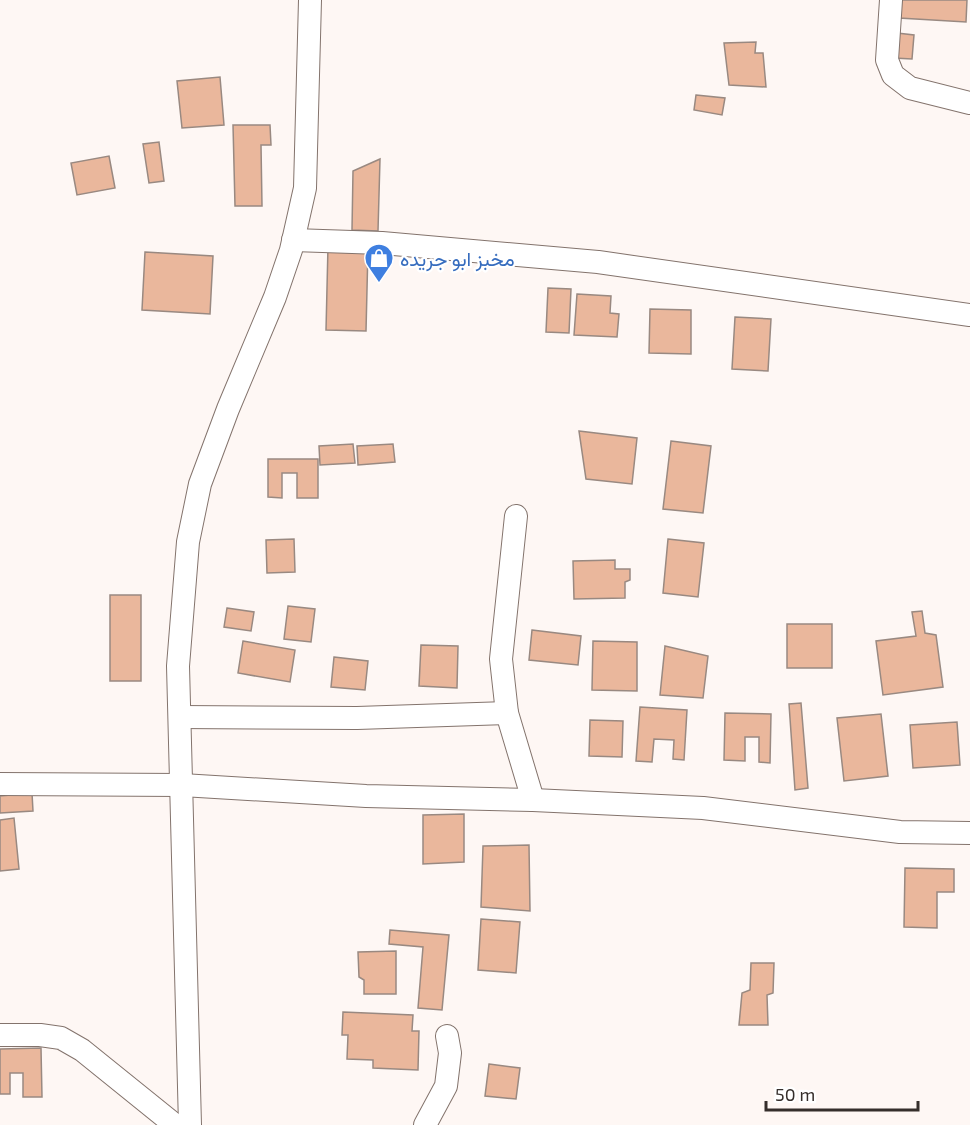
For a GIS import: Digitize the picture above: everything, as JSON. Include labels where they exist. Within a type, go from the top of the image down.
[{"type":"street","points":[[190,1125],[178,666],[188,542],[200,484],[228,409],[275,297],[294,240],[305,188],[310,0]]},
{"type":"street","points":[[891,0],[887,60],[893,75],[910,88],[970,104]]},
{"type":"street","points":[[294,240],[382,243],[598,262],[970,315]]},
{"type":"street","points":[[516,516],[501,659],[507,713],[533,800]]},
{"type":"street","points":[[180,717],[357,718],[507,713]]},
{"type":"street","points":[[0,784],[182,785],[366,796],[533,800],[703,808],[900,832],[970,833]]},
{"type":"street","points":[[0,1035],[40,1035],[61,1038],[82,1050],[175,1125]]},
{"type":"street","points":[[425,1125],[446,1086],[450,1053],[447,1036]]},
{"type":"building","points":[[901,0],[967,0],[966,22],[899,18]]},
{"type":"building","points":[[897,33],[914,35],[912,59],[894,58]]},
{"type":"building","points":[[756,42],[755,53],[763,53],[766,87],[729,85],[724,43]]},
{"type":"building","points":[[220,77],[224,125],[182,128],[177,81]]},
{"type":"building","points":[[696,95],[725,98],[722,115],[694,110]]},
{"type":"building","points":[[233,125],[270,125],[271,145],[261,145],[262,206],[235,206]]},
{"type":"building","points":[[159,142],[164,181],[149,183],[143,144]]},
{"type":"building","points":[[109,156],[115,188],[77,195],[71,163]]},
{"type":"building","points":[[380,159],[378,231],[352,230],[353,171]]},
{"type":"building","points":[[328,246],[368,248],[366,331],[326,330]]},
{"type":"building","points":[[145,252],[213,256],[210,314],[142,310]]},
{"type":"building","points":[[548,288],[571,289],[569,333],[546,332]]},
{"type":"building","points":[[577,294],[611,296],[610,313],[619,314],[617,337],[574,335]]},
{"type":"building","points":[[650,309],[691,310],[691,354],[649,353]]},
{"type":"building","points":[[735,317],[771,319],[768,371],[732,369]]},
{"type":"building","points":[[579,431],[637,438],[632,484],[586,479]]},
{"type":"building","points":[[671,441],[711,446],[703,513],[663,509]]},
{"type":"building","points":[[353,444],[355,463],[320,465],[319,446]]},
{"type":"building","points":[[393,444],[395,462],[358,465],[357,446]]},
{"type":"building","points":[[268,459],[318,459],[318,498],[297,498],[297,473],[282,473],[282,498],[268,497]]},
{"type":"building","points":[[294,539],[295,572],[267,573],[266,540]]},
{"type":"building","points":[[668,539],[704,543],[698,597],[663,593]]},
{"type":"building","points":[[615,560],[615,569],[630,569],[630,580],[625,582],[625,598],[574,599],[573,561]]},
{"type":"building","points":[[110,595],[141,595],[141,681],[110,681]]},
{"type":"building","points":[[288,606],[315,609],[311,642],[284,639]]},
{"type":"building","points":[[227,608],[254,612],[251,631],[224,627]]},
{"type":"building","points":[[922,611],[925,633],[936,635],[943,687],[883,695],[876,641],[916,636],[912,612]]},
{"type":"building","points":[[787,624],[832,624],[832,668],[787,668]]},
{"type":"building","points":[[532,630],[581,636],[578,665],[529,660]]},
{"type":"building","points":[[243,641],[295,650],[290,682],[238,673]]},
{"type":"building","points":[[593,641],[637,642],[637,691],[592,690]]},
{"type":"building","points":[[421,645],[458,646],[457,688],[419,686]]},
{"type":"building","points":[[665,646],[708,656],[703,698],[660,695]]},
{"type":"building","points":[[334,657],[368,661],[365,690],[331,687]]},
{"type":"building","points":[[801,703],[808,788],[795,790],[789,704]]},
{"type":"building","points":[[640,707],[687,710],[684,760],[673,759],[674,740],[654,739],[652,762],[636,761]]},
{"type":"building","points":[[725,713],[771,714],[770,763],[759,762],[759,737],[745,737],[745,761],[724,760]]},
{"type":"building","points":[[881,714],[888,776],[844,781],[837,718]]},
{"type":"building","points":[[590,720],[623,721],[622,757],[589,756]]},
{"type":"building","points":[[957,722],[960,765],[913,768],[910,725]]},
{"type":"building","points":[[32,793],[33,811],[0,813],[0,796]]},
{"type":"building","points":[[464,814],[464,862],[423,864],[423,815]]},
{"type":"building","points":[[14,818],[19,869],[0,871],[0,820]]},
{"type":"building","points":[[529,845],[530,911],[481,907],[483,846]]},
{"type":"building","points":[[905,868],[954,869],[954,892],[937,892],[937,928],[904,927]]},
{"type":"building","points":[[481,919],[520,922],[516,973],[478,970]]},
{"type":"building","points":[[390,930],[449,935],[442,1010],[418,1008],[423,947],[389,944]]},
{"type":"building","points":[[396,951],[396,994],[364,994],[364,980],[359,977],[358,952]]},
{"type":"building","points":[[751,963],[774,963],[773,993],[767,995],[768,1025],[739,1025],[742,993],[750,990]]},
{"type":"building","points":[[343,1012],[413,1015],[412,1031],[419,1031],[418,1070],[373,1068],[373,1060],[347,1059],[348,1035],[342,1035]]},
{"type":"building","points":[[41,1048],[42,1097],[23,1097],[23,1073],[10,1073],[10,1094],[0,1094],[0,1049]]},
{"type":"building","points":[[489,1064],[520,1068],[516,1099],[485,1096]]},
{"type":"place","name":"مخبز ابو جريده","points":[[379,284]]}]
